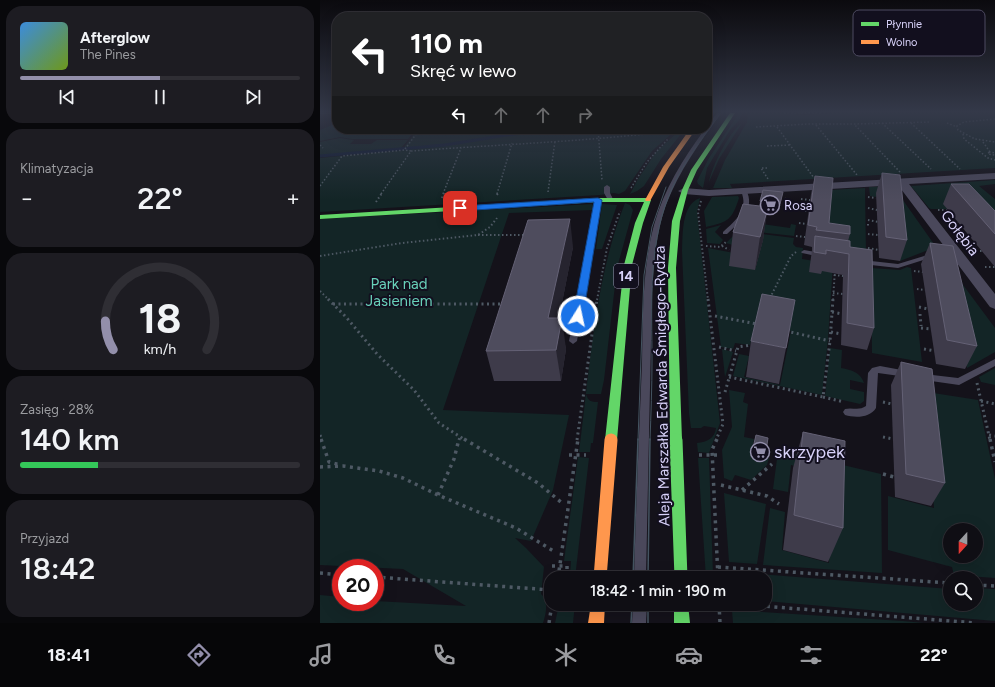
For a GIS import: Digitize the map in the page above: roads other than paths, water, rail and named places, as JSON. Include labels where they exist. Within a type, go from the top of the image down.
[{"type":"main road","name":"Aleja Marszałka Edwarda Śmigłego-Rydza","points":[[601,571],[626,278],[637,228],[647,200],[667,163],[683,142]]},
{"type":"main road","name":"Aleja Marszałka Edwarda Śmigłego-Rydza","points":[[681,571],[676,440],[672,245],[676,219],[684,191],[697,164],[712,142]]},
{"type":"main road","points":[[320,217],[598,200],[608,193],[647,200]]},
{"type":"main road","points":[[596,623],[597,611]]},
{"type":"main road","points":[[681,611],[682,623]]},
{"type":"street","points":[[684,191],[704,193],[901,178],[995,176]]},
{"type":"street","name":"Gołębia","points":[[901,178],[952,250],[995,304]]},
{"type":"lane","points":[[640,571],[650,258],[658,218],[670,186],[682,163],[697,142]]},
{"type":"lane","points":[[725,233],[744,214],[747,203],[746,194],[744,191]]},
{"type":"lane","points":[[573,341],[598,200]]},
{"type":"lane","points":[[857,261],[898,266],[952,250]]},
{"type":"lane","points":[[804,252],[836,258]]},
{"type":"lane","points":[[848,412],[858,414],[864,413],[871,408],[873,373],[875,370],[880,369],[956,383],[995,362]]},
{"type":"lane","points":[[639,623],[640,611]]},
{"type":"waterway","points":[[320,156],[463,142]]},
{"type":"tram line","points":[[650,440],[652,381],[652,278],[657,237],[662,217],[673,186],[700,142]]},
{"type":"tram line","points":[[638,440],[644,275],[652,227],[666,187]]},
{"type":"tram line","points":[[633,571],[638,439]]},
{"type":"tram line","points":[[648,571],[650,439]]},
{"type":"tram line","points":[[631,623],[632,611]]},
{"type":"tram line","points":[[648,611],[648,623]]},
{"type":"place","name":"Rosa","points":[[770,205]]},
{"type":"place","name":"skrzypek","points":[[760,452]]},
{"type":"park label","name":"Park nad Jasieniem","points":[[399,292]]}]
